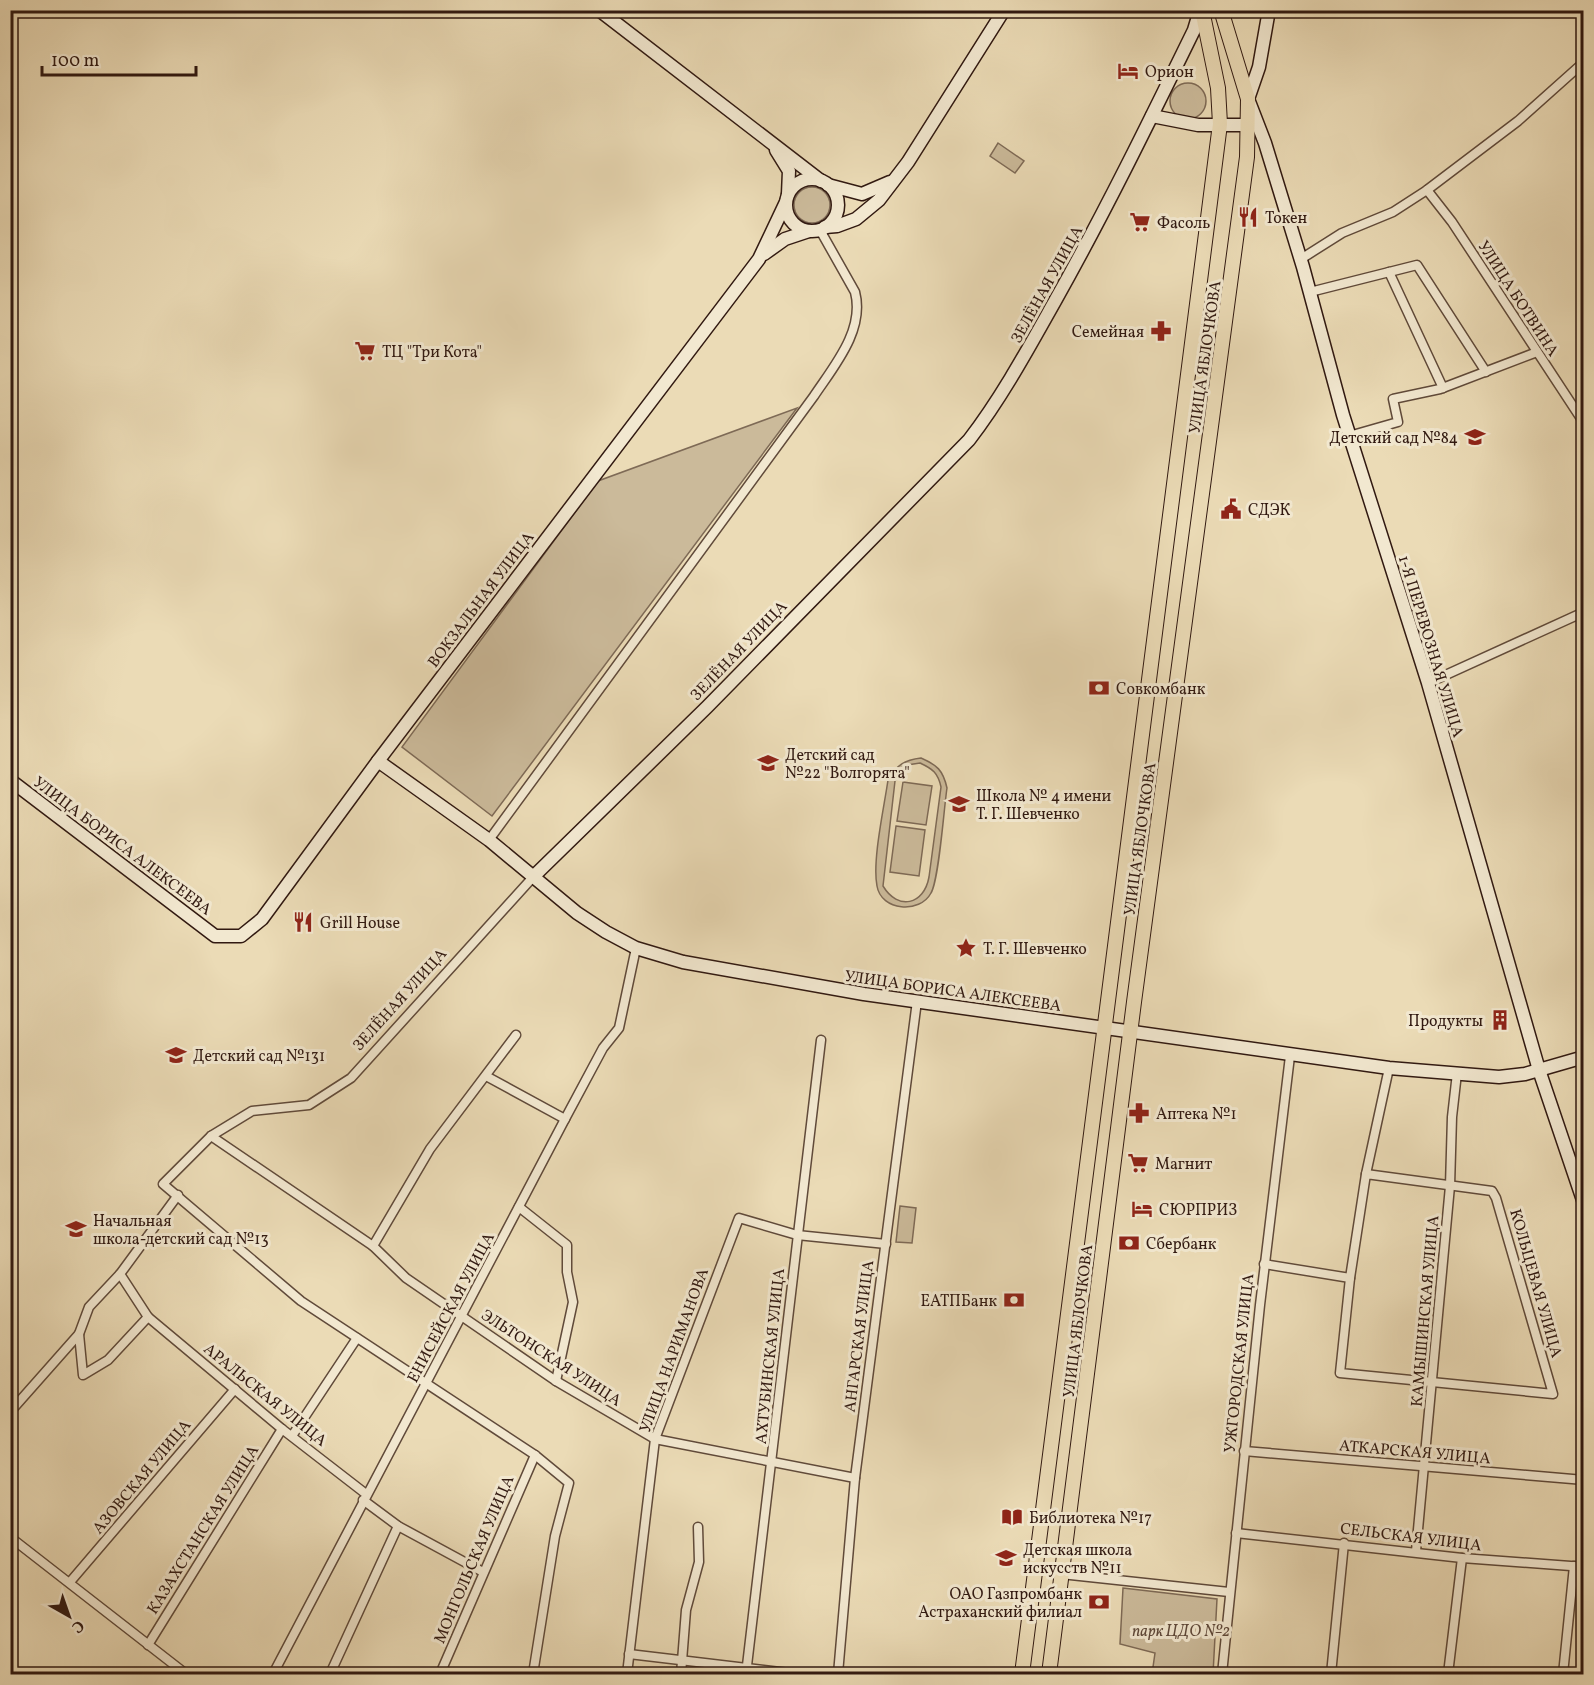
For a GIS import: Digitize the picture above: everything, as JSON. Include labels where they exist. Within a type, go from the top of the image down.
[{"type":"main road","points":[[599,10],[770,141],[835,193],[838,206],[834,218],[818,229],[798,227],[790,219],[787,198],[788,169],[770,141]]},
{"type":"main road","name":"ВОКЗАЛЬНАЯ УЛИЦА","points":[[759,259],[778,243],[818,229],[845,224],[865,213],[896,179],[1004,10]]},
{"type":"main road","name":"ЗЕЛЁНАЯ УЛИЦА","points":[[534,876],[707,707],[956,455],[990,412],[1079,258],[1152,116],[1194,30],[1201,10]]},
{"type":"main road","name":"УЛИЦА ЯБЛОЧКОВА","points":[[1022,1674],[1220,124],[1218,88],[1201,10]]},
{"type":"main road","name":"УЛИЦА ЯБЛОЧКОВА","points":[[1048,1674],[1130,1032],[1244,180],[1249,125],[1248,99],[1221,10]]},
{"type":"main road","points":[[1248,99],[1259,67],[1269,10]]},
{"type":"main road","name":"1-Я ПЕРЕВОЗНАЯ УЛИЦА","points":[[1248,99],[1265,143],[1301,259],[1349,436],[1428,682],[1539,1070],[1584,1203]]},
{"type":"main road","points":[[1152,116],[1173,122],[1249,125]]},
{"type":"main road","points":[[787,198],[794,186],[804,181],[824,183],[862,194],[877,190],[896,179]]},
{"type":"main road","name":"ВОКЗАЛЬНАЯ УЛИЦА","points":[[215,936],[242,936],[262,919],[378,761],[759,259],[787,198]]},
{"type":"main road","name":"УЛИЦА БОРИСА АЛЕКСЕЕВА","points":[[378,761],[489,840],[577,913],[636,948],[683,962],[917,1001],[1290,1056],[1389,1068],[1499,1077],[1539,1070],[1584,1057]]},
{"type":"main road","name":"УЛИЦА БОРИСА АЛЕКСЕЕВА","points":[[10,780],[215,936]]},
{"type":"street","points":[[1301,259],[1342,233],[1393,212],[1427,190],[1518,121],[1584,62]]},
{"type":"street","name":"УЛИЦА БОТВИНА","points":[[1427,190],[1452,222],[1584,423]]},
{"type":"street","points":[[489,840],[814,396],[844,351],[857,315],[858,303],[855,292],[818,229]]},
{"type":"street","points":[[1310,292],[1417,265],[1486,372]]},
{"type":"street","points":[[1389,272],[1443,388]]},
{"type":"street","points":[[1349,436],[1398,422],[1393,399],[1443,388],[1537,352]]},
{"type":"street","points":[[1428,682],[1584,612]]},
{"type":"street","name":"ЗЕЛЁНАЯ УЛИЦА","points":[[178,1195],[162,1184],[211,1136],[252,1112],[309,1105],[351,1078],[534,876]]},
{"type":"street","name":"ЕНИСЕЙСКАЯ УЛИЦА","points":[[273,1674],[364,1497],[462,1317],[603,1048],[620,1028],[636,948]]},
{"type":"street","name":"АНГАРСКАЯ УЛИЦА","points":[[837,1674],[855,1478],[917,1001]]},
{"type":"street","points":[[373,1246],[430,1149],[516,1035]]},
{"type":"street","name":"АХТУБИНСКАЯ УЛИЦА","points":[[747,1672],[821,1040]]},
{"type":"street","name":"УЖГОРОДСКАЯ УЛИЦА","points":[[1222,1674],[1264,1264],[1290,1056]]},
{"type":"street","points":[[1365,1174],[1389,1068]]},
{"type":"street","name":"КАМЫШИНСКАЯ УЛИЦА","points":[[1416,1551],[1450,1186],[1452,1117],[1458,1073]]},
{"type":"street","points":[[486,1076],[565,1119]]},
{"type":"street","name":"ЭЛЬТОНСКАЯ УЛИЦА","points":[[211,1136],[373,1246],[406,1278],[462,1317],[556,1381],[655,1439],[772,1464],[855,1478]]},
{"type":"street","name":"КОЛЬЦЕВАЯ УЛИЦА","points":[[1365,1174],[1492,1191],[1496,1198],[1553,1394],[1340,1373],[1350,1278],[1365,1174]]},
{"type":"street","points":[[10,1412],[79,1334],[89,1307],[120,1274],[178,1195],[301,1301],[535,1455],[569,1483],[555,1536],[532,1674]]},
{"type":"street","points":[[519,1207],[567,1245],[567,1272],[573,1302],[556,1381]]},
{"type":"street","name":"УЛИЦА НАРИМАНОВА","points":[[627,1674],[655,1439],[739,1218],[797,1235]]},
{"type":"street","points":[[797,1235],[886,1244]]},
{"type":"street","points":[[1264,1264],[1350,1278]]},
{"type":"street","points":[[79,1334],[83,1375],[108,1360],[148,1317],[120,1274]]},
{"type":"street","name":"АРАЛЬСКАЯ УЛИЦА","points":[[148,1317],[398,1526],[483,1572]]},
{"type":"street","points":[[292,1436],[357,1338]]},
{"type":"street","name":"АЗОВСКАЯ УЛИЦА","points":[[70,1582],[236,1389]]},
{"type":"street","name":"КАЗАХСТАНСКАЯ УЛИЦА","points":[[148,1645],[282,1429]]},
{"type":"street","name":"АТКАРСКАЯ УЛИЦА","points":[[1244,1451],[1584,1480]]},
{"type":"street","name":"МОНГОЛЬСКАЯ УЛИЦА","points":[[440,1674],[535,1455]]},
{"type":"street","points":[[330,1674],[398,1526]]},
{"type":"street","points":[[681,1674],[686,1610],[699,1562],[698,1527]]},
{"type":"street","name":"СЕЛЬСКАЯ УЛИЦА","points":[[1236,1533],[1344,1543],[1462,1558],[1579,1567]]},
{"type":"street","points":[[10,1537],[186,1674]]},
{"type":"street","points":[[1331,1674],[1344,1543]]},
{"type":"street","points":[[1448,1674],[1462,1558]]},
{"type":"street","points":[[1563,1674],[1579,1567]]},
{"type":"street","points":[[1061,1574],[1229,1592]]},
{"type":"street","points":[[629,1654],[747,1672],[797,1674]]},
{"type":"green space","points":[[1188,83],[1201,88],[1206,101],[1201,114],[1188,119],[1175,114],[1170,101],[1175,88]]},
{"type":"green space","points":[[998,143],[1024,161],[1015,173],[990,156]]},
{"type":"green space","points":[[812,187],[825,192],[830,205],[825,218],[812,223],[799,218],[794,205],[799,192]]},
{"type":"green space","points":[[797,408],[492,816],[402,747],[598,481]]},
{"type":"green space","points":[[921,758],[935,766],[944,777],[947,788],[934,886],[926,900],[910,907],[901,907],[886,901],[880,894],[876,875],[877,849],[888,780],[898,767]],"holes":[[[920,763],[932,770],[941,787],[929,877],[922,894],[916,899],[903,902],[889,894],[883,886],[895,781],[907,765]]]},
{"type":"green space","points":[[903,782],[932,786],[926,825],[897,821]]},
{"type":"green space","points":[[896,826],[925,830],[919,876],[890,872]]},
{"type":"green space","points":[[900,1206],[916,1208],[912,1243],[896,1242]]},
{"type":"green space","name":"парк ЦДО №2","points":[[1123,1588],[1217,1599],[1213,1674],[1152,1674],[1155,1653],[1120,1644]]},
{"type":"place","name":"Орион","points":[[1128,71]]},
{"type":"place","name":"Токен","points":[[1248,217]]},
{"type":"place","name":"Фасоль","points":[[1140,222]]},
{"type":"place","name":"Семейная","points":[[1161,331]]},
{"type":"place","name":"ТЦ \"Три Кота\"","points":[[365,351]]},
{"type":"place","name":"Детский сад №84","points":[[1475,437]]},
{"type":"place","name":"СДЭК","points":[[1231,509]]},
{"type":"place","name":"Совкомбанк","points":[[1099,688]]},
{"type":"place","name":"Детский сад №22 \"Волгорята\"","points":[[768,763]]},
{"type":"place","name":"Школа № 4 имени Т. Г. Шевченко","points":[[959,804]]},
{"type":"place","name":"Grill House","points":[[303,922]]},
{"type":"place","name":"Т. Г. Шевченко","points":[[966,948]]},
{"type":"place","name":"Продукты","points":[[1500,1020]]},
{"type":"place","name":"Детский сад №131","points":[[176,1055]]},
{"type":"place","name":"Аптека №1","points":[[1139,1113]]},
{"type":"place","name":"Магнит","points":[[1138,1163]]},
{"type":"place","name":"СЮРПРИЗ","points":[[1142,1209]]},
{"type":"place","name":"Начальная школа-детский сад №13","points":[[76,1229]]},
{"type":"place","name":"Сбербанк","points":[[1129,1243]]},
{"type":"place","name":"ЕАТПБанк","points":[[1014,1300]]},
{"type":"place","name":"Библиотека №17","points":[[1012,1517]]},
{"type":"place","name":"Детская школа искусств №11","points":[[1006,1558]]},
{"type":"place","name":"ОАО Газпромбанк Астраханский филиал","points":[[1099,1602]]}]
